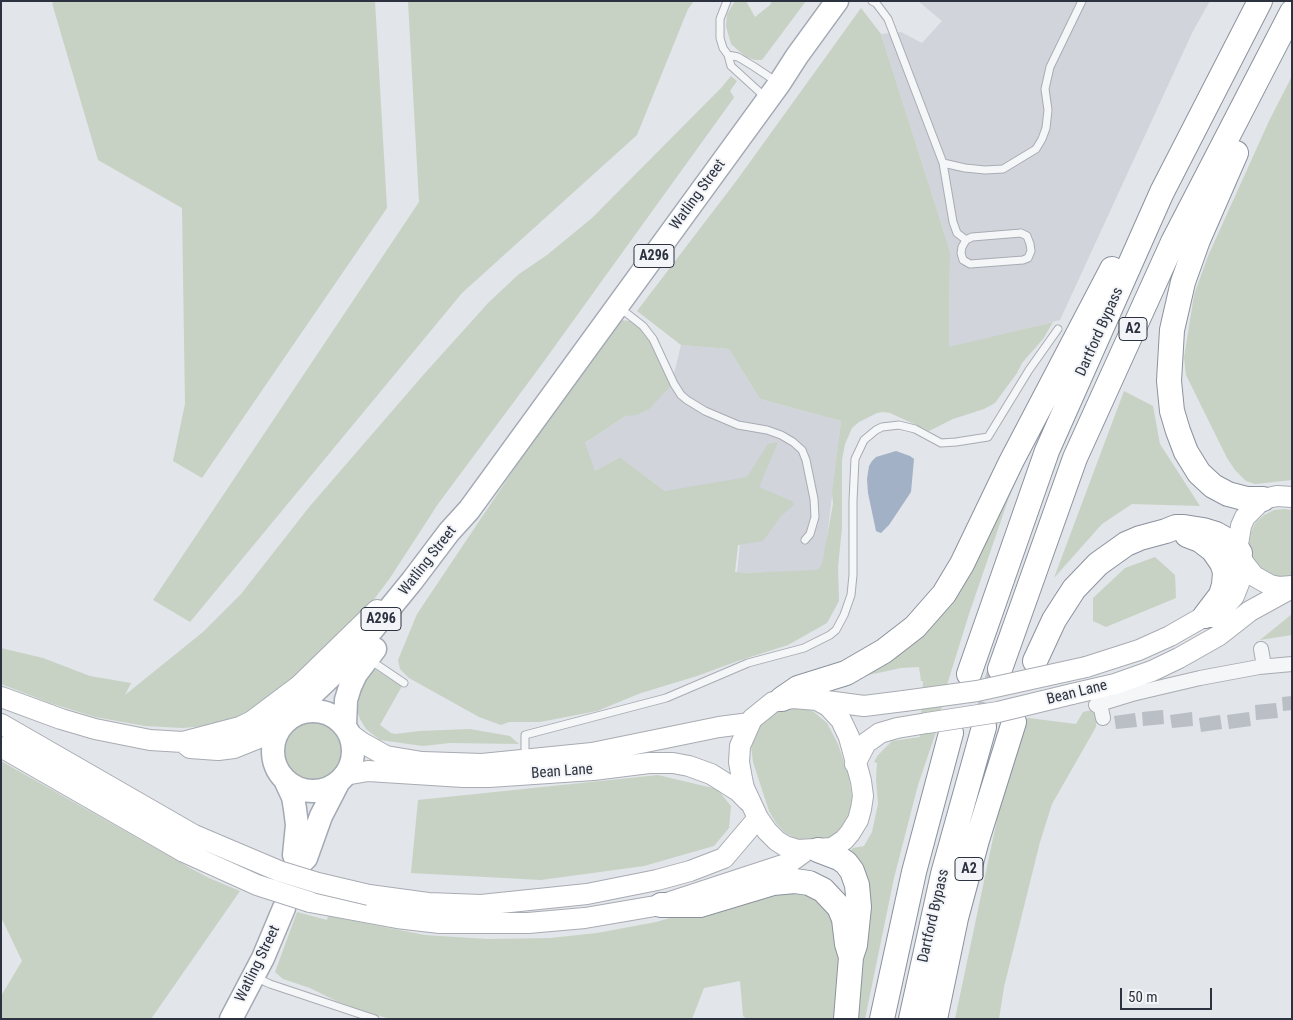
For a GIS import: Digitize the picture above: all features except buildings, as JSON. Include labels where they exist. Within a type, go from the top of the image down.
[{"type":"highway","name":"Dartford Bypass","points":[[969,674],[1047,451],[1162,192],[1260,1]]},
{"type":"highway","name":"Dartford Bypass","points":[[1000,669],[1075,458],[1173,242],[1292,12]]},
{"type":"highway","points":[[1263,499],[1244,498],[1219,490],[1206,480],[1193,464],[1182,444],[1172,411],[1169,357],[1178,301],[1195,247],[1230,164],[1292,34]]},
{"type":"highway","points":[[782,699],[798,688],[846,673],[884,651],[915,626],[944,594],[962,564],[1011,462],[1115,262],[1129,238],[1162,192]]},
{"type":"highway","points":[[1035,661],[1061,608],[1074,589],[1088,573],[1126,544],[1176,526],[1216,534],[1230,542],[1241,557]]},
{"type":"highway","points":[[1166,531],[1202,541],[1213,550],[1222,562],[1225,576],[1223,592],[1205,616]]},
{"type":"highway","name":"A2","points":[[935,1019],[956,918],[977,840],[1014,722]]},
{"type":"highway","name":"Dartford Bypass","points":[[911,1019],[942,874],[984,727]]},
{"type":"highway","name":"Dartford Bypass","points":[[882,1019],[914,872],[951,733]]},
{"type":"highway","points":[[813,850],[844,861],[856,878],[859,907],[855,945],[851,957],[846,1019]]},
{"type":"highway","points":[[661,905],[700,905],[773,883],[795,880],[809,883],[826,892],[840,907],[851,957]]},
{"type":"main road","name":"Watling Street","points":[[284,722],[345,663],[449,532],[469,510],[837,1]]},
{"type":"main road","points":[[1263,499],[1276,496],[1292,496]]},
{"type":"main road","name":"Bean Lane","points":[[817,700],[864,706],[977,691],[1086,667],[1139,650],[1170,636],[1205,616],[1216,614],[1234,596],[1244,569],[1238,544],[1241,526],[1251,510],[1263,499]]},
{"type":"main road","name":"Watling Street","points":[[347,730],[346,700],[354,678],[462,525],[469,510]]},
{"type":"main road","points":[[1,697],[95,729],[150,740],[183,742],[240,727],[252,721],[300,685],[388,599],[448,524],[469,510]]},
{"type":"main road","points":[[1241,557],[1254,576],[1262,581],[1279,587],[1292,587]]},
{"type":"main road","name":"Bean Lane","points":[[855,764],[866,743],[880,733],[890,729],[998,712],[1116,684],[1152,671],[1180,658],[1218,636],[1250,611],[1292,587]]},
{"type":"main road","points":[[782,699],[817,700],[831,708],[844,725],[849,737],[862,796],[858,820],[850,834],[832,848],[813,850],[792,849],[782,844],[767,831],[758,818],[744,788],[740,771],[740,746],[750,723],[766,706],[782,699]]},
{"type":"main road","points":[[183,742],[190,748],[218,750],[234,748],[259,738],[284,722],[313,709],[331,714],[347,730],[352,744],[353,755],[350,766],[324,809],[306,858],[299,864],[294,855],[297,826],[293,797],[286,782],[277,772],[272,759],[272,745],[284,722]]},
{"type":"main road","name":"Bean Lane","points":[[347,730],[386,756],[422,762],[482,764],[592,753],[719,727],[750,723]]},
{"type":"main road","points":[[1,724],[189,844]]},
{"type":"main road","points":[[1,747],[189,844],[318,883],[368,904],[440,923],[528,923],[585,918],[661,905],[789,863],[813,850]]},
{"type":"main road","name":"Bean Lane","points":[[341,779],[368,771],[463,778],[593,770],[649,763],[673,763],[690,766],[706,772],[732,787],[746,798],[758,818]]},
{"type":"main road","points":[[286,782],[298,789],[312,792],[326,790],[341,779]]},
{"type":"main road","points":[[368,904],[481,904],[596,892],[658,880],[690,871],[724,858],[758,818]]},
{"type":"main road","name":"Watling Street","points":[[230,1019],[254,976],[284,908]]},
{"type":"street","points":[[1261,649],[1264,666]]},
{"type":"street","name":"Bean Lane","points":[[1103,718],[1098,704],[1132,694],[1200,678],[1264,666],[1292,664]]},
{"type":"lane","points":[[727,1],[721,14],[720,30],[722,44],[728,56],[730,66],[773,92]]},
{"type":"lane","points":[[872,1],[876,3],[888,19],[943,163],[953,222],[957,233],[966,240]]},
{"type":"lane","points":[[943,163],[965,168],[1003,169],[1036,149],[1046,128],[1048,110],[1045,89],[1050,67],[1082,1]]},
{"type":"lane","points":[[728,56],[738,57],[756,67],[773,92]]},
{"type":"lane","points":[[1021,233],[1027,236],[1030,251],[1028,258],[1023,260],[970,264],[963,260],[961,253],[966,240],[972,237],[1021,233]]},
{"type":"lane","points":[[617,306],[651,336],[674,384],[684,398],[705,411],[738,425],[767,430],[782,435],[802,450],[806,460],[814,499],[815,517],[810,534],[805,540]]},
{"type":"lane","points":[[527,760],[524,751],[525,735],[666,698],[745,664],[804,648],[830,635],[836,630],[844,616],[852,589],[855,459],[864,440],[882,427],[899,425],[915,429],[941,443],[988,437],[1029,370],[1058,329]]},
{"type":"lane","points":[[368,658],[404,683]]},
{"type":"lane","points":[[254,976],[272,985],[375,1019]]},
{"type":"shaded area","points":[[918,1],[1210,1],[1193,31],[1060,320],[949,348],[950,251],[881,34],[901,32],[922,43],[942,21]]},
{"type":"shaded area","points":[[681,345],[729,349],[760,399],[841,421],[823,571],[737,573],[743,514],[665,491],[620,457],[595,471],[581,446],[671,386]]},
{"type":"green space","points":[[56,1],[375,1],[387,208],[202,478],[173,461],[185,404],[182,208],[98,160],[52,3]]},
{"type":"green space","points":[[408,1],[694,1],[688,9],[637,135],[462,293],[190,622],[153,600],[419,202]]},
{"type":"green space","points":[[735,1],[746,1],[755,17],[770,5],[772,1],[806,1],[762,60],[755,60],[746,57],[731,44],[726,26],[727,14]]},
{"type":"green space","points":[[861,8],[881,34],[950,251],[949,347],[1053,322],[1043,339],[1022,363],[995,403],[984,409],[953,419],[929,431],[890,413],[883,412],[859,422],[852,428],[845,444],[842,460],[842,528],[838,567],[839,601],[827,623],[788,645],[641,693],[597,711],[540,722],[509,722],[501,725],[479,717],[409,678],[400,669],[398,660],[417,614],[573,381],[619,320],[632,321],[642,329],[653,344],[671,386],[649,409],[636,415],[626,416],[585,443],[595,471],[620,457],[665,491],[747,477],[768,444],[778,442],[759,487],[792,501],[794,505],[781,516],[763,541],[738,545],[735,572],[819,569],[822,564],[833,504],[832,493],[841,421],[760,399],[729,349],[681,345],[637,311],[737,180]]},
{"type":"green space","points":[[731,76],[737,81],[730,91],[734,97],[733,99],[542,364],[438,504],[390,578],[369,606],[297,674],[266,699],[236,718],[206,726],[182,728],[145,726],[95,717],[50,703],[1,684],[1,648],[43,658],[90,676],[131,683],[125,695],[203,632],[241,594],[310,506],[489,302],[519,274],[547,255],[592,218]]},
{"type":"green space","points":[[1292,76],[1292,480],[1255,484],[1246,481],[1227,458],[1186,375],[1184,358],[1194,295],[1208,256],[1269,121]]},
{"type":"green space","points":[[1124,391],[1153,406],[1160,444],[1200,506],[1132,504],[1102,524],[1054,578]]},
{"type":"green space","points":[[1040,422],[1008,500],[946,688],[936,732],[918,785],[894,878],[865,1019],[851,1019],[848,853],[853,848],[864,846],[872,832],[878,804],[877,763],[874,762],[878,755],[892,741],[920,737],[923,681],[921,681],[919,667],[901,668],[864,676],[898,653]]},
{"type":"green space","points":[[1274,510],[1292,510],[1292,576],[1277,577],[1266,573],[1257,566],[1251,555],[1249,544],[1251,532],[1256,522]]},
{"type":"green space","points":[[1155,557],[1175,575],[1176,598],[1106,627],[1093,621],[1093,598],[1125,568]]},
{"type":"green space","points":[[1292,614],[1292,635],[1260,640]]},
{"type":"green space","points":[[373,668],[402,686],[380,725],[391,733],[470,729],[510,736],[519,744],[450,743],[423,746],[380,740],[366,729],[357,710],[362,684]]},
{"type":"green space","points":[[805,708],[814,712],[827,723],[838,744],[849,777],[852,798],[851,812],[845,824],[835,834],[824,840],[810,842],[797,839],[785,833],[769,811],[753,762],[751,746],[760,724],[779,710]]},
{"type":"green space","points":[[1092,710],[1097,713],[1096,727],[1052,804],[1040,842],[1004,987],[999,1019],[955,1019],[1007,772],[1023,719],[1029,718],[1076,724],[1083,712]]},
{"type":"green space","points":[[312,721],[329,726],[337,734],[342,751],[337,768],[329,776],[312,781],[295,776],[287,768],[282,751],[287,734],[295,726]]},
{"type":"green space","points":[[1,761],[192,869],[240,891],[151,1019],[1,1019],[1,996],[22,961],[1,917]]},
{"type":"green space","points":[[658,775],[717,789],[731,806],[729,828],[714,846],[644,866],[541,880],[411,873],[418,800]]},
{"type":"green space","points":[[807,891],[832,912],[840,956],[837,1019],[747,1019],[743,1016],[740,981],[704,988],[692,1019],[391,1019],[336,1001],[310,988],[283,979],[275,972],[297,912],[327,920],[328,916],[425,935],[487,939],[550,938],[597,933],[656,922],[745,897]]},
{"type":"water","points":[[896,451],[914,459],[911,492],[889,525],[881,533],[876,531],[868,493],[867,479],[869,466],[876,457]]},
{"type":"tunnel","points":[[984,727],[1000,669]]}]
